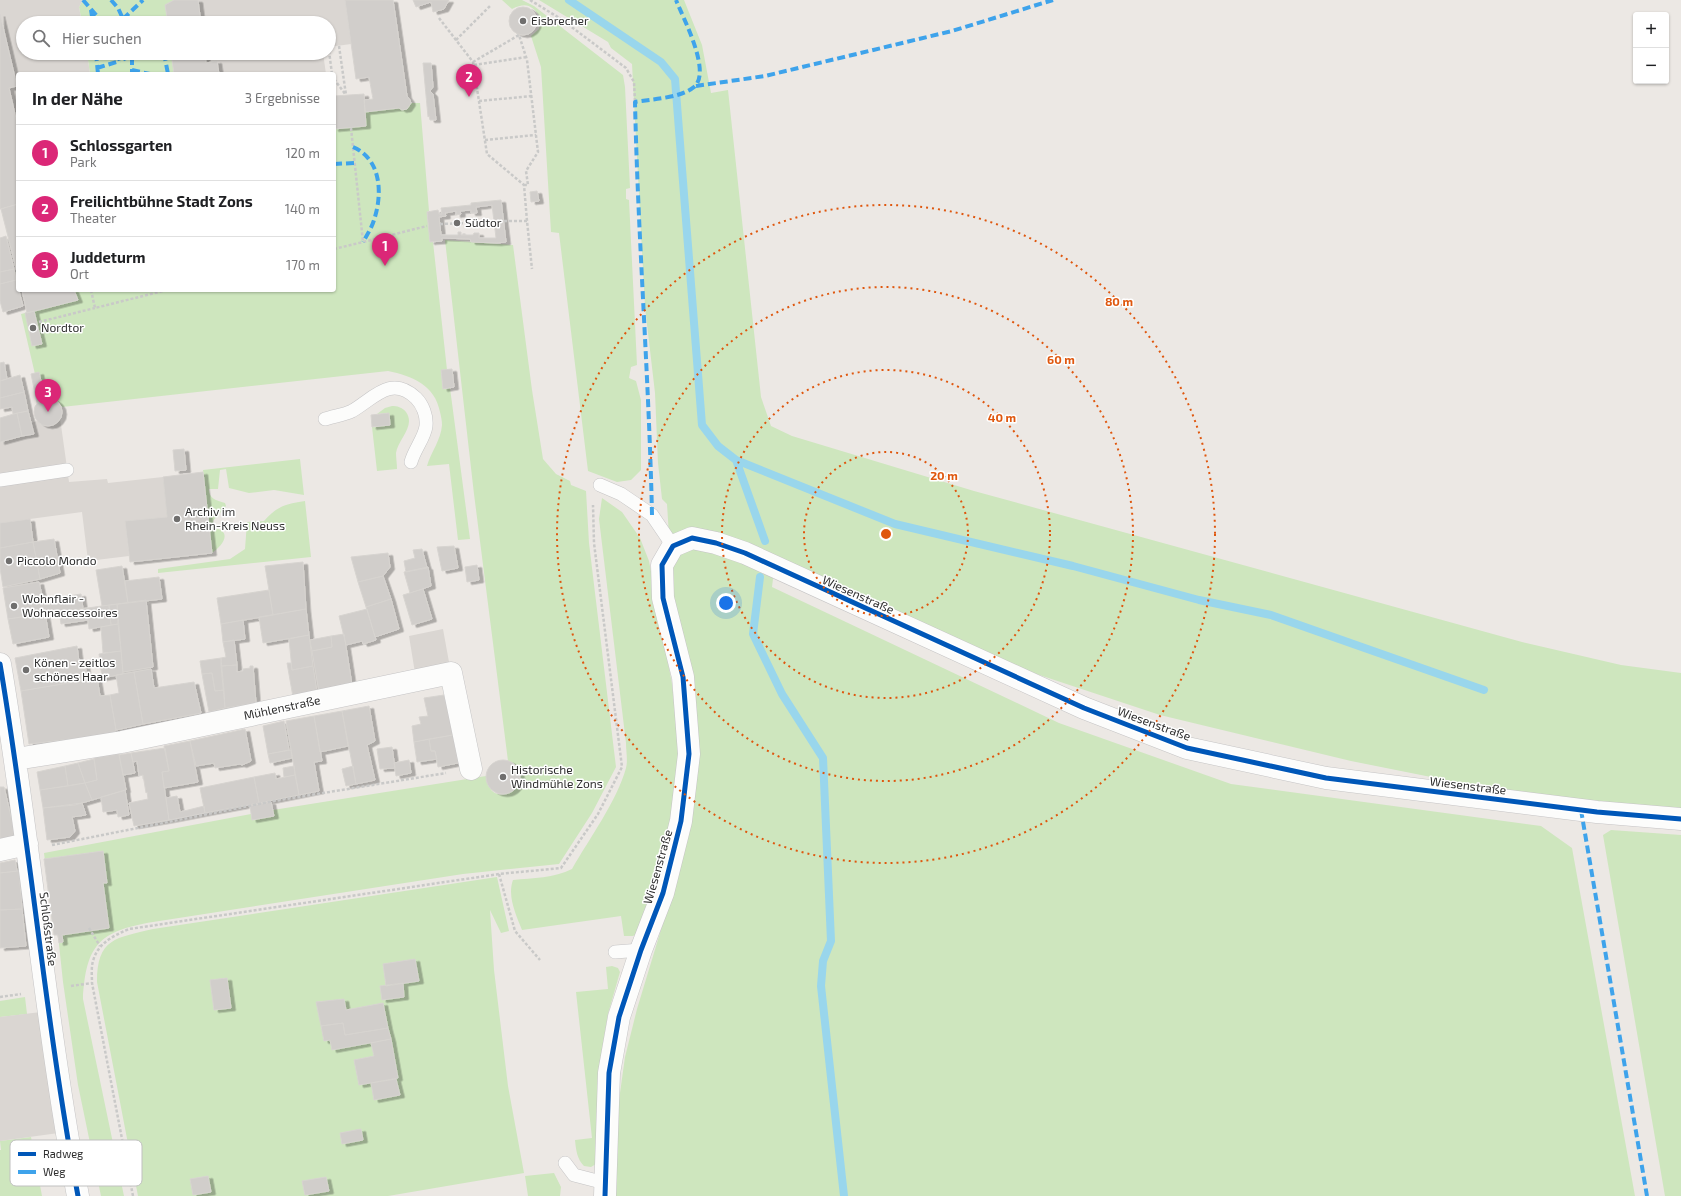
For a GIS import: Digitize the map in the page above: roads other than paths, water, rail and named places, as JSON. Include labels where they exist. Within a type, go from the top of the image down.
[{"type":"street","name":"Wiesenstraße","points":[[605,1190],[609,1073],[619,1017],[641,950],[663,893],[681,822],[689,754],[683,677],[663,598],[662,565],[672,546],[692,538],[716,543],[745,553],[1084,708],[1187,748],[1326,778],[1591,812],[1681,819]]},
{"type":"street","name":"Schloßstraße","points":[[0,664],[16,758],[68,1140]]},
{"type":"street","name":"Mühlenstraße","points":[[16,758],[122,742],[450,673],[471,769]]},
{"type":"street","points":[[0,850],[28,847]]},
{"type":"street","name":"Schloßstraße","points":[[76,1186],[78,1196]]},
{"type":"lane","points":[[325,419],[351,411],[383,390],[396,388],[408,391],[417,400],[426,413],[426,428],[413,452],[411,462]]},
{"type":"lane","points":[[0,480],[67,470]]},
{"type":"lane","points":[[600,486],[621,494],[652,515],[672,546]]},
{"type":"lane","points":[[615,952],[641,950]]},
{"type":"lane","points":[[565,1163],[574,1175],[605,1190]]},
{"type":"waterway","points":[[569,0],[661,62],[675,79],[702,425],[718,446],[736,460],[765,541]]},
{"type":"waterway","points":[[736,460],[895,524],[1073,566],[1199,600],[1271,615],[1484,690]]},
{"type":"waterway","points":[[760,577],[753,634],[782,694],[823,758],[831,941],[823,961],[821,986],[844,1196]]},
{"type":"place","name":"Eisbrecher","points":[[523,21]]},
{"type":"place","name":"Freilichtbühne Stadt Zons","points":[[469,97]]},
{"type":"place","name":"Südtor","points":[[457,223]]},
{"type":"place","name":"Schlossgarten","points":[[385,266]]},
{"type":"place","name":"Nordtor","points":[[33,328]]},
{"type":"place","name":"Juddeturm","points":[[48,412]]},
{"type":"place","name":"Archiv im Rhein-Kreis Neuss","points":[[177,519]]},
{"type":"place","name":"Piccolo Mondo","points":[[9,561]]},
{"type":"place","name":"Wohnflair - Wohnaccessoires","points":[[14,606]]},
{"type":"place","name":"Könen - zeitlos schönes Haar","points":[[26,670]]},
{"type":"place","name":"Historische Windmühle Zons","points":[[503,777]]}]
